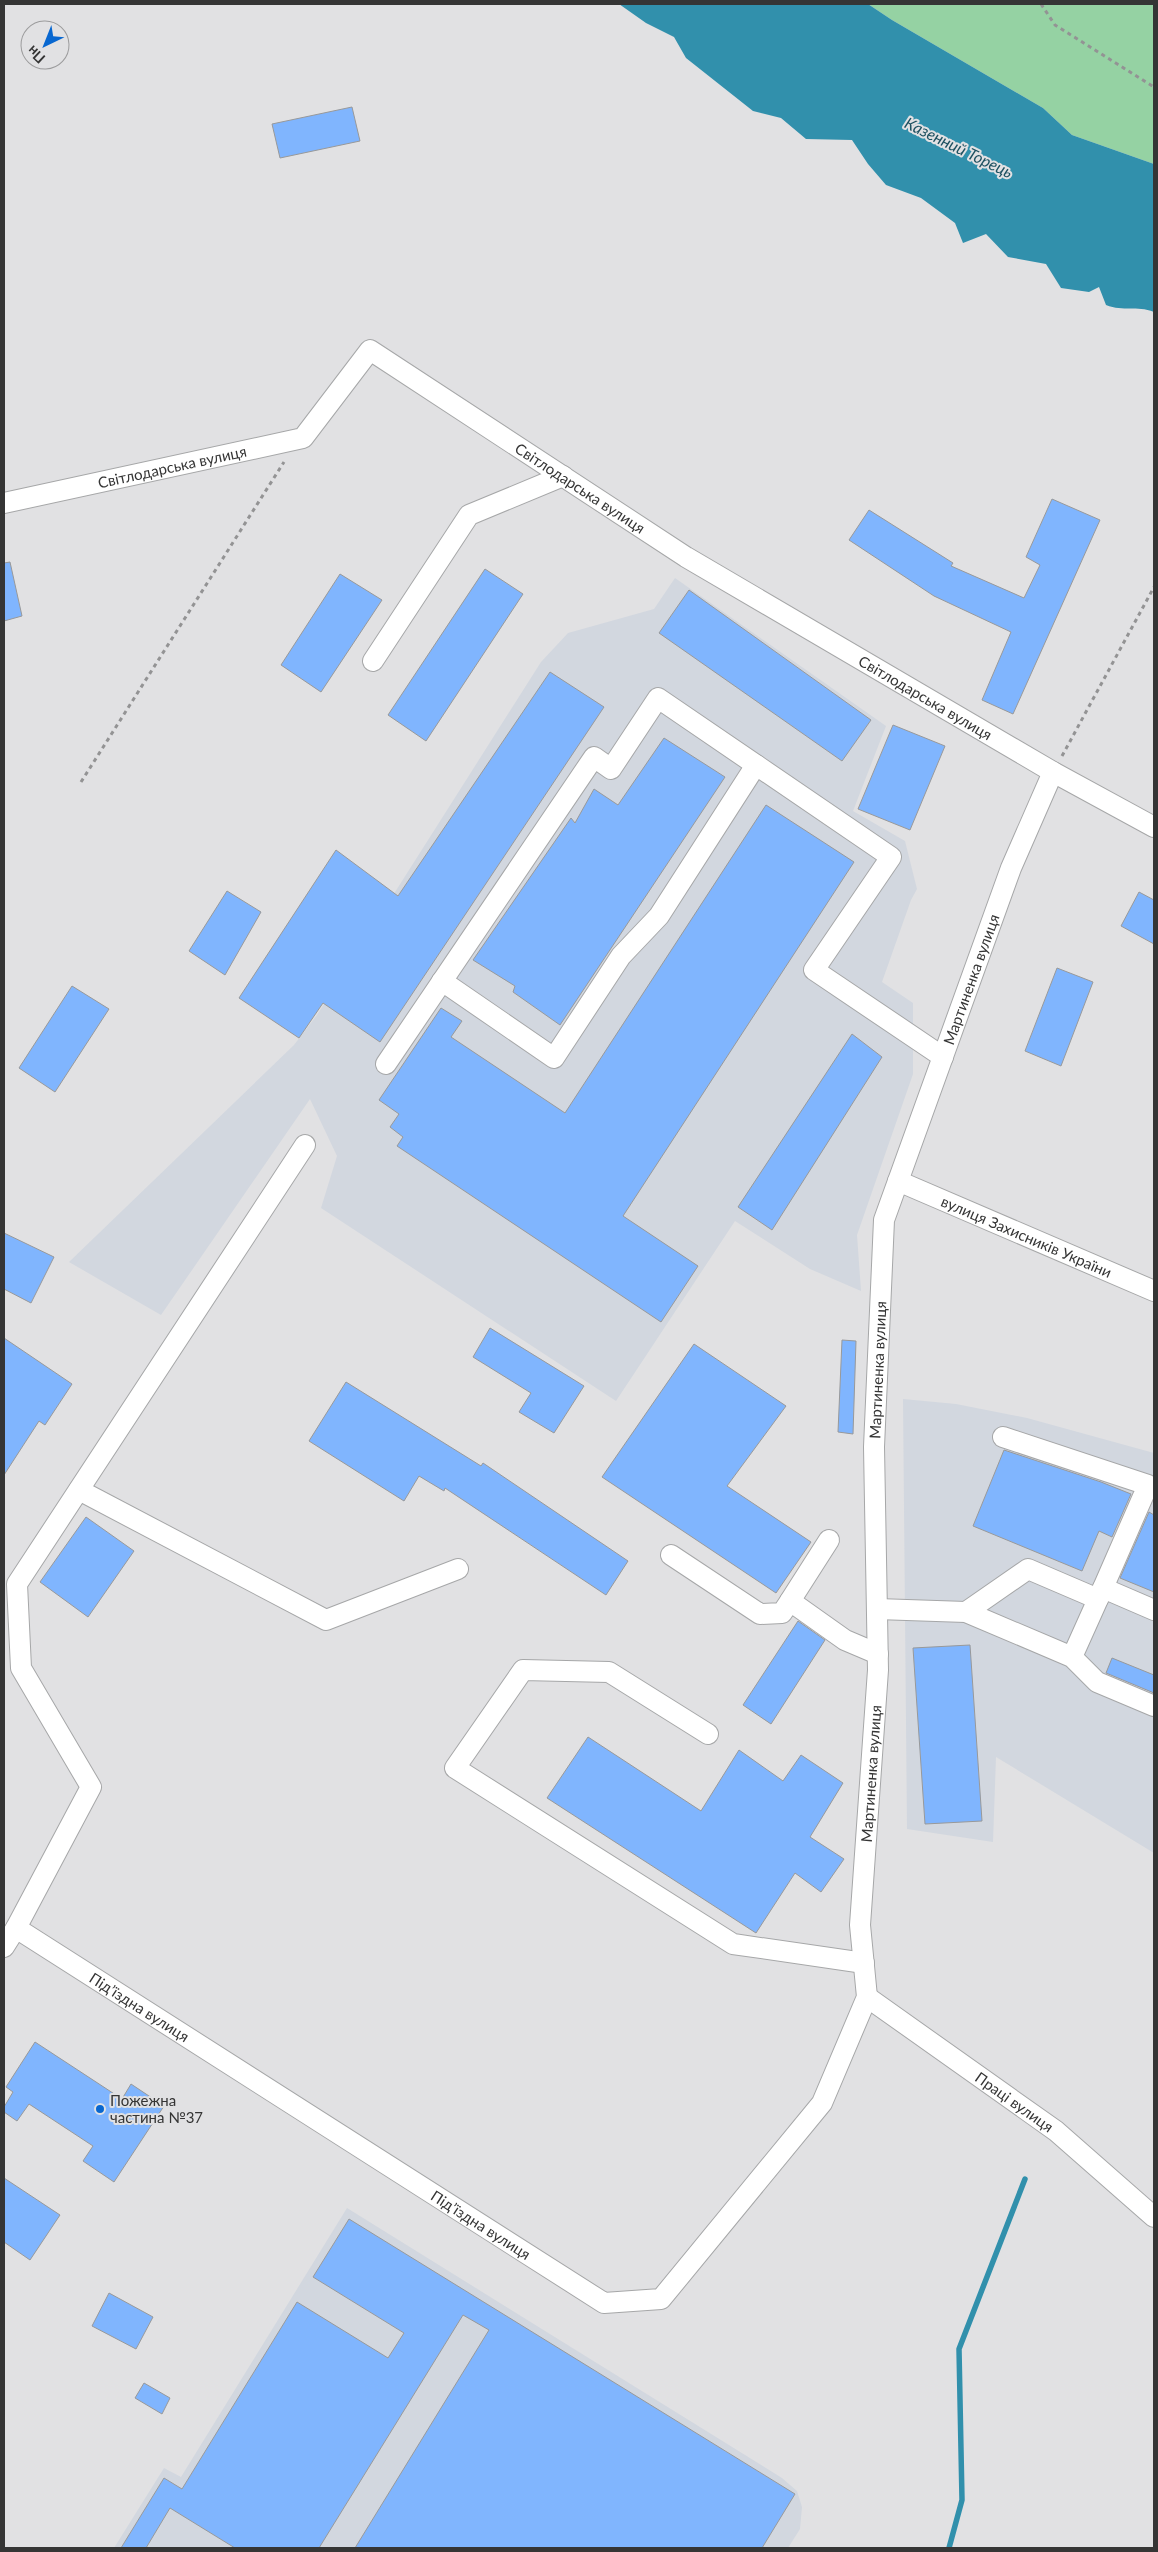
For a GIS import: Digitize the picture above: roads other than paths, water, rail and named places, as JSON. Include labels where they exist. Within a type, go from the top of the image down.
[{"type":"street","name":"Світлодарська вулиця","points":[[4,503],[303,438],[370,350],[686,557],[1053,772],[1154,827]]},
{"type":"street","points":[[373,661],[469,515],[563,476]]},
{"type":"street","points":[[386,1064],[594,758],[610,769],[658,698],[891,857],[814,970],[943,1058]]},
{"type":"street","points":[[442,981],[554,1058],[620,956],[659,916],[756,765]]},
{"type":"street","name":"Мартиненка вулиця","points":[[867,1997],[860,1925],[878,1654],[874,1447],[884,1220],[1011,868],[1053,772]]},
{"type":"street","points":[[4,1947],[16,1928],[91,1786],[22,1668],[17,1584],[305,1145]]},
{"type":"street","name":"вулиця Захисників України","points":[[898,1181],[1154,1291]]},
{"type":"street","points":[[1003,1437],[1148,1485],[1072,1657]]},
{"type":"street","points":[[79,1490],[326,1620],[458,1569]]},
{"type":"street","points":[[671,1555],[760,1614],[782,1613],[830,1540]]},
{"type":"street","points":[[966,1612],[1028,1569],[1154,1610]]},
{"type":"street","points":[[790,1601],[846,1640],[878,1654]]},
{"type":"street","points":[[877,1609],[966,1612],[1072,1657],[1097,1682],[1154,1706]]},
{"type":"street","points":[[708,1734],[610,1672],[524,1670],[455,1768],[733,1944],[864,1963]]},
{"type":"street","name":"Під’їздна вулиця","points":[[16,1928],[604,2304],[660,2299],[822,2103],[867,1997]]},
{"type":"street","name":"Праці вулиця","points":[[867,1997],[1056,2131],[1154,2217]]},
{"type":"water","name":"Казенний Торець","points":[[619,4],[868,4],[1043,108],[1072,135],[1154,164],[1154,312],[1106,305],[1099,287],[1089,292],[1061,288],[1046,264],[1008,257],[986,234],[963,243],[955,223],[921,198],[886,185],[868,164],[852,140],[806,139],[781,118],[753,111],[686,58],[674,37],[646,23]]},
{"type":"waterway","points":[[949,2548],[962,2500],[959,2349],[1025,2179]]},
{"type":"place","name":"Пожежна частина №37","points":[[100,2109]]}]
